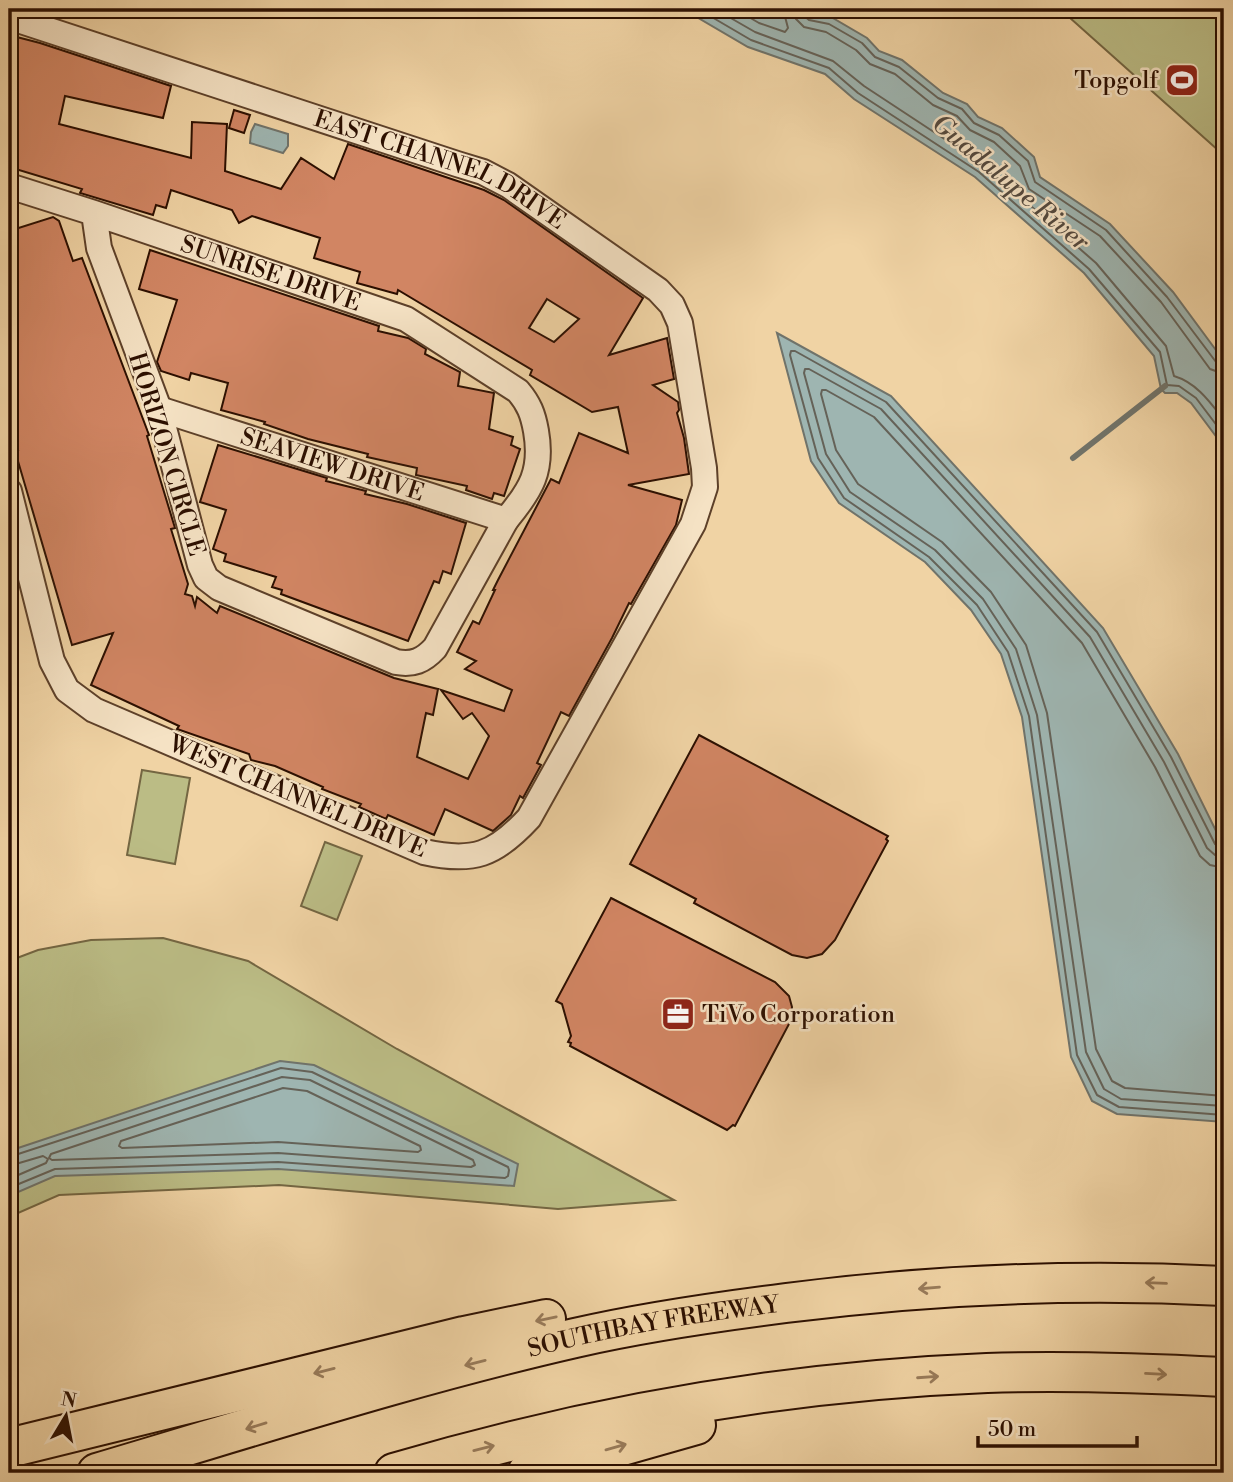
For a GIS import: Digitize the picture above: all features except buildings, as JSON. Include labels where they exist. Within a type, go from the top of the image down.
[{"type":"highway","points":[[9,1448],[464,1336],[630,1302],[769,1281],[855,1294]]},
{"type":"highway","name":"SOUTHBAY FREEWAY","points":[[97,1473],[419,1376],[578,1337],[712,1312],[855,1294],[980,1284],[1055,1281],[1224,1286]]},
{"type":"highway","points":[[394,1473],[594,1421],[731,1396],[860,1381],[1000,1373],[1119,1372],[1224,1377]]},
{"type":"highway","points":[[527,1473],[860,1381]]},
{"type":"street","name":"EAST CHANNEL DRIVE","points":[[9,17],[483,172],[508,185],[658,290],[672,305],[680,323],[705,487]]},
{"type":"street","name":"SUNRISE DRIVE","points":[[9,187],[94,213],[406,319],[518,391]]},
{"type":"street","name":"HORIZON CIRCLE","points":[[94,213],[99,248],[159,409],[200,565],[206,578],[219,588],[396,662],[418,662],[435,648],[506,520],[534,479],[540,451],[532,412],[518,391]]},
{"type":"street","name":"SEAVIEW DRIVE","points":[[159,409],[506,520]]},
{"type":"street","name":"WEST CHANNEL DRIVE","points":[[9,491],[52,661],[67,690],[77,699],[94,710],[424,852],[446,857],[469,857],[488,851],[510,838],[529,818],[693,524],[705,487]]},
{"type":"green space","name":"Topgolf","points":[[1060,9],[1224,9],[1224,156],[1219,151]]},
{"type":"green space","points":[[142,770],[190,778],[175,864],[127,855]]},
{"type":"green space","points":[[325,842],[362,856],[337,920],[301,906]]},
{"type":"green space","points":[[163,938],[248,961],[397,1049],[674,1200],[558,1209],[279,1185],[59,1195],[9,1217],[9,961],[38,950],[91,940]]},
{"type":"water","name":"Guadalupe River","points":[[683,9],[805,9],[813,14],[831,17],[867,38],[879,51],[902,60],[943,93],[967,104],[978,117],[1002,128],[1034,157],[1040,177],[1110,224],[1173,292],[1224,361],[1224,447],[1191,403],[1177,393],[1165,393],[1161,389],[1154,356],[1084,273],[975,177],[854,99],[825,74],[748,47]]},
{"type":"water","points":[[255,124],[288,134],[288,146],[283,153],[250,143]]},
{"type":"water","points":[[777,333],[891,396],[1103,628],[1178,754],[1224,847],[1224,1122],[1117,1114],[1092,1101],[1071,1057],[1022,717],[1001,654],[971,610],[925,562],[839,503],[811,461]]},
{"type":"water","points":[[280,1061],[314,1065],[518,1164],[514,1186],[278,1169],[55,1176],[9,1196],[9,1151]]},
{"type":"waterway","points":[[1073,458],[1165,386]]},
{"type":"place","name":"Topgolf","points":[[1182,80]]},
{"type":"place","name":"TiVo Corporation","points":[[678,1014]]}]
